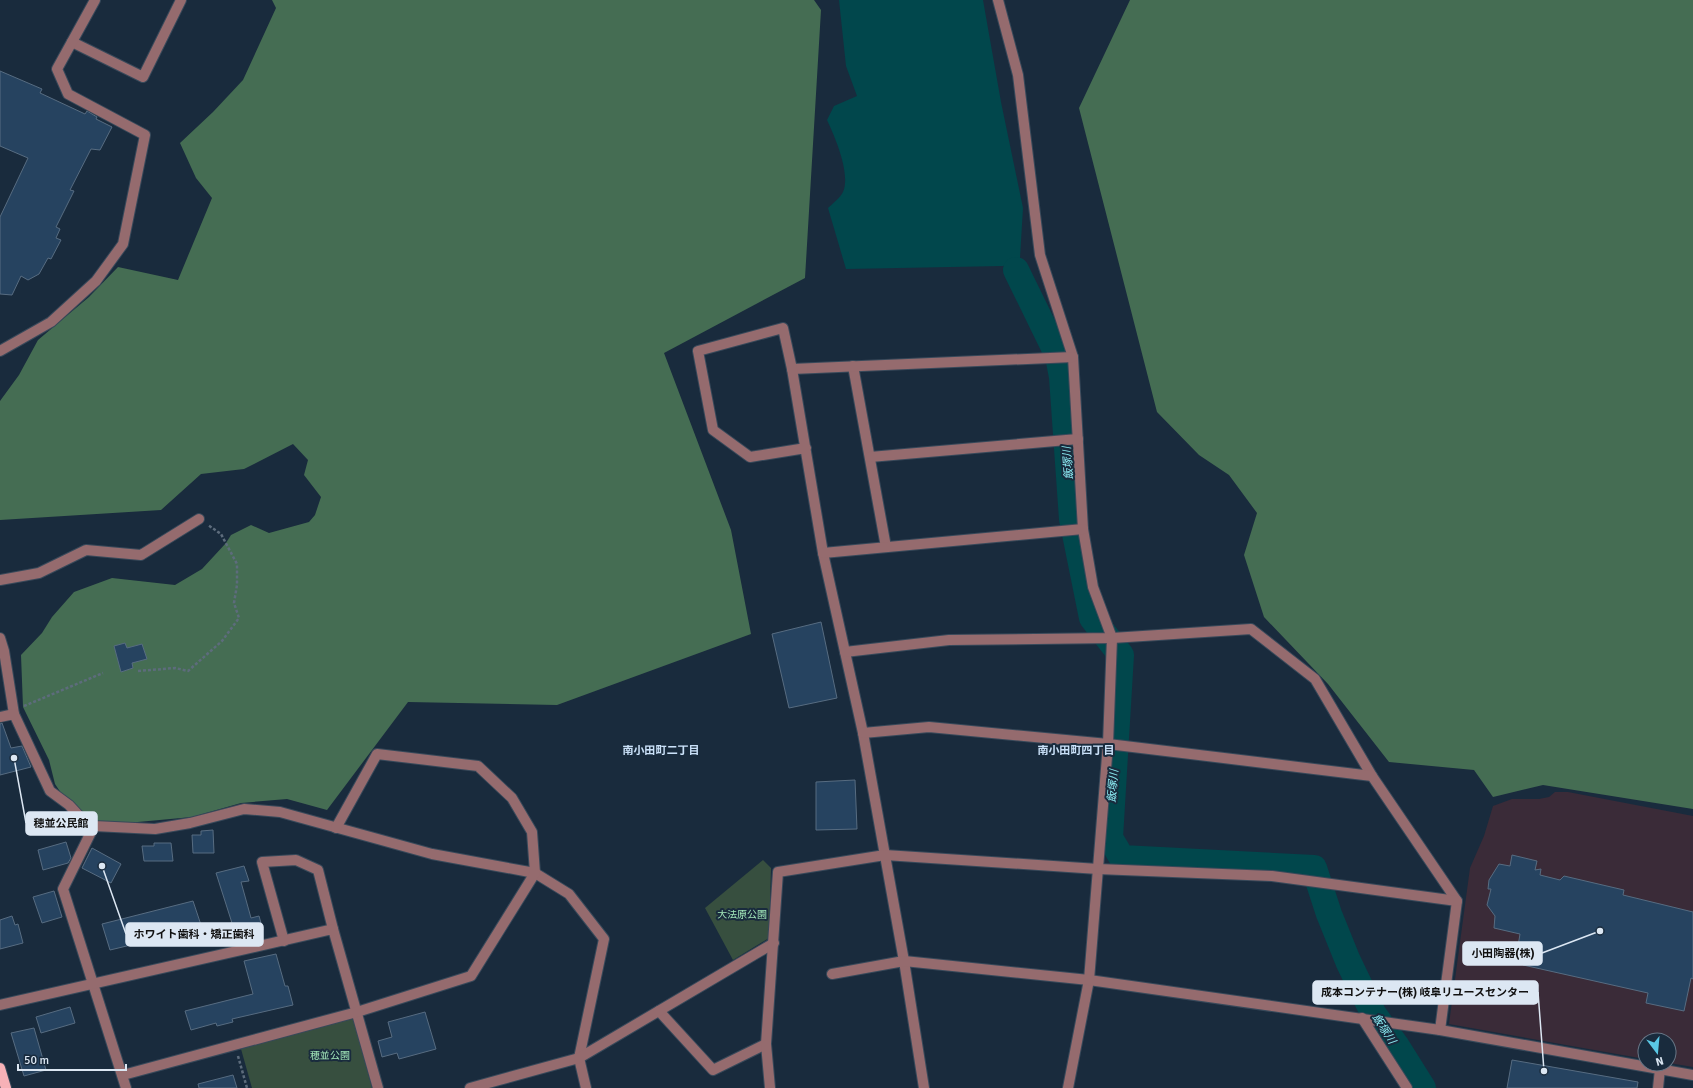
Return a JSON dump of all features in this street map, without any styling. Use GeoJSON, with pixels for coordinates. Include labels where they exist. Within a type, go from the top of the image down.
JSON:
{"type":"FeatureCollection","features":[{"type":"Feature","properties":{"kind":"main road"},"geometry":{"type":"LineString","coordinates":[[0,1068],[6,1088]]}},
{"type":"Feature","properties":{"kind":"street"},"geometry":{"type":"LineString","coordinates":[[0,351],[52,322],[96,280],[123,244],[145,135],[68,94],[58,69],[95,0]]}},
{"type":"Feature","properties":{"kind":"street"},"geometry":{"type":"LineString","coordinates":[[72,42],[143,77],[181,0]]}},
{"type":"Feature","properties":{"kind":"street"},"geometry":{"type":"LineString","coordinates":[[998,0],[1018,75],[1040,255],[1073,357],[1083,529],[1093,587],[1112,638],[1108,744],[1089,980],[1068,1088]]}},
{"type":"Feature","properties":{"kind":"street"},"geometry":{"type":"LineString","coordinates":[[806,448],[750,457],[713,430],[698,351],[783,328],[792,368],[806,448],[823,553],[862,733],[885,855],[904,961],[924,1088]]}},
{"type":"Feature","properties":{"kind":"street"},"geometry":{"type":"LineString","coordinates":[[792,368],[1073,357]]}},
{"type":"Feature","properties":{"kind":"street"},"geometry":{"type":"LineString","coordinates":[[853,366],[886,547]]}},
{"type":"Feature","properties":{"kind":"street"},"geometry":{"type":"LineString","coordinates":[[870,457],[1078,439]]}},
{"type":"Feature","properties":{"kind":"street"},"geometry":{"type":"LineString","coordinates":[[0,580],[39,573],[86,550],[141,555],[199,519]]}},
{"type":"Feature","properties":{"kind":"street"},"geometry":{"type":"LineString","coordinates":[[823,553],[1083,529]]}},
{"type":"Feature","properties":{"kind":"street"},"geometry":{"type":"LineString","coordinates":[[845,652],[949,640],[1112,638],[1251,629],[1315,679],[1372,776],[1457,901],[1440,1030]]}},
{"type":"Feature","properties":{"kind":"street"},"geometry":{"type":"LineString","coordinates":[[0,638],[4,651],[13,712],[50,791],[69,805],[82,819],[94,826],[155,829],[190,823],[244,809],[280,812],[432,854],[535,873],[569,894],[604,939],[579,1058],[586,1088]]}},
{"type":"Feature","properties":{"kind":"street"},"geometry":{"type":"LineString","coordinates":[[0,717],[13,712]]}},
{"type":"Feature","properties":{"kind":"street"},"geometry":{"type":"LineString","coordinates":[[862,733],[929,727],[1108,744],[1372,776]]}},
{"type":"Feature","properties":{"kind":"street"},"geometry":{"type":"LineString","coordinates":[[123,1075],[357,1012],[471,976],[535,873],[532,832],[512,798],[478,766],[377,754],[336,828]]}},
{"type":"Feature","properties":{"kind":"street"},"geometry":{"type":"LineString","coordinates":[[94,826],[63,889],[126,1088]]}},
{"type":"Feature","properties":{"kind":"street"},"geometry":{"type":"LineString","coordinates":[[770,1088],[766,1044],[778,872],[885,855],[1098,869],[1272,876],[1457,901]]}},
{"type":"Feature","properties":{"kind":"street"},"geometry":{"type":"LineString","coordinates":[[284,941],[262,862],[296,860],[318,870],[378,1088]]}},
{"type":"Feature","properties":{"kind":"street"},"geometry":{"type":"LineString","coordinates":[[0,1005],[333,929]]}},
{"type":"Feature","properties":{"kind":"street"},"geometry":{"type":"LineString","coordinates":[[470,1088],[579,1058],[774,943]]}},
{"type":"Feature","properties":{"kind":"street"},"geometry":{"type":"LineString","coordinates":[[832,974],[904,961],[1089,980],[1440,1030],[1637,1065]]}},
{"type":"Feature","properties":{"kind":"street"},"geometry":{"type":"LineString","coordinates":[[659,1011],[714,1070],[766,1044]]}},
{"type":"Feature","properties":{"kind":"street"},"geometry":{"type":"LineString","coordinates":[[1362,1018],[1407,1088]]}},
{"type":"Feature","properties":{"kind":"street"},"geometry":{"type":"LineString","coordinates":[[1658,1088],[1660,1072]]}},
{"type":"Feature","properties":{"kind":"street"},"geometry":{"type":"LineString","coordinates":[[1676,1072],[1693,1075]]}},
{"type":"Feature","properties":{"kind":"path"},"geometry":{"type":"LineString","coordinates":[[138,671],[175,668],[188,671],[222,641],[239,618],[234,603],[237,585],[237,564],[221,534],[199,519]]}},
{"type":"Feature","properties":{"kind":"path"},"geometry":{"type":"LineString","coordinates":[[13,712],[103,673]]}},
{"type":"Feature","properties":{"kind":"path"},"geometry":{"type":"LineString","coordinates":[[235,1044],[247,1088]]}},
{"type":"Feature","properties":{"kind":"shaded area"},"geometry":{"type":"Polygon","coordinates":[[[272,0],[814,0],[821,10],[805,278],[664,353],[731,530],[751,634],[557,705],[408,702],[327,810],[287,799],[241,803],[192,817],[127,823],[96,823],[69,805],[55,784],[49,760],[23,707],[21,655],[42,633],[52,617],[74,592],[112,578],[175,585],[202,569],[226,543],[231,535],[251,525],[269,533],[309,522],[315,515],[321,497],[304,475],[308,460],[293,444],[244,469],[201,474],[161,510],[0,520],[0,401],[19,375],[38,340],[89,297],[118,267],[178,280],[212,198],[196,178],[180,143],[213,112],[243,80],[276,8],[272,0]]]}},
{"type":"Feature","properties":{"kind":"shaded area"},"geometry":{"type":"Polygon","coordinates":[[[839,0],[983,0],[1001,102],[1023,208],[1020,258],[1003,266],[846,269],[828,208],[843,192],[845,176],[841,156],[827,120],[834,106],[857,96],[846,66],[839,0]]]}},
{"type":"Feature","properties":{"kind":"shaded area"},"geometry":{"type":"Polygon","coordinates":[[[1130,0],[1693,0],[1693,809],[1543,785],[1493,797],[1474,770],[1389,762],[1328,684],[1264,617],[1244,555],[1257,513],[1229,475],[1199,455],[1157,412],[1079,108],[1130,0]]]}},
{"type":"Feature","properties":{"kind":"shaded area"},"geometry":{"type":"Polygon","coordinates":[[[1555,792],[1568,792],[1693,816],[1693,1067],[1677,1064],[1677,1032],[1637,1032],[1637,1058],[1449,1024],[1470,868],[1484,836],[1493,806],[1512,799],[1539,799],[1549,797],[1555,792]]]}},
{"type":"Feature","properties":{"kind":"green space","name":"大法原公園"},"geometry":{"type":"Polygon","coordinates":[[[763,860],[771,868],[769,938],[733,960],[705,908],[763,860]]]}},
{"type":"Feature","properties":{"kind":"green space","name":"穂並公園"},"geometry":{"type":"Polygon","coordinates":[[[353,1017],[372,1088],[252,1088],[241,1049],[353,1017]]]}},
{"type":"Feature","properties":{"kind":"building"},"geometry":{"type":"Polygon","coordinates":[[[0,71],[42,89],[40,93],[85,114],[87,111],[97,117],[96,119],[112,127],[100,150],[91,149],[70,190],[74,191],[56,227],[60,229],[56,238],[61,240],[51,259],[48,258],[39,274],[28,280],[21,276],[12,295],[0,294],[0,217],[28,158],[0,146],[0,71]]]}},
{"type":"Feature","properties":{"kind":"building"},"geometry":{"type":"Polygon","coordinates":[[[821,622],[837,698],[789,708],[772,634],[821,622]]]}},
{"type":"Feature","properties":{"kind":"building"},"geometry":{"type":"Polygon","coordinates":[[[125,643],[127,648],[142,644],[147,659],[132,663],[133,668],[121,672],[114,646],[125,643]]]}},
{"type":"Feature","properties":{"kind":"building"},"geometry":{"type":"Polygon","coordinates":[[[2,723],[11,748],[22,746],[31,767],[0,775],[0,724],[2,723]]]}},
{"type":"Feature","properties":{"kind":"building"},"geometry":{"type":"Polygon","coordinates":[[[855,780],[857,829],[816,830],[816,782],[855,780]]]}},
{"type":"Feature","properties":{"kind":"building"},"geometry":{"type":"Polygon","coordinates":[[[213,830],[214,853],[193,853],[192,835],[201,835],[201,831],[213,830]]]}},
{"type":"Feature","properties":{"kind":"building"},"geometry":{"type":"Polygon","coordinates":[[[66,842],[71,858],[68,863],[43,870],[38,850],[66,842]]]}},
{"type":"Feature","properties":{"kind":"building"},"geometry":{"type":"Polygon","coordinates":[[[154,843],[171,843],[173,861],[144,861],[142,846],[154,846],[154,843]]]}},
{"type":"Feature","properties":{"kind":"building"},"geometry":{"type":"Polygon","coordinates":[[[92,848],[121,864],[111,883],[82,868],[92,848]]]}},
{"type":"Feature","properties":{"kind":"building"},"geometry":{"type":"Polygon","coordinates":[[[1512,855],[1537,861],[1535,870],[1541,869],[1540,875],[1560,880],[1564,876],[1624,890],[1623,895],[1693,912],[1693,979],[1691,978],[1684,1011],[1646,1003],[1648,993],[1523,965],[1524,960],[1516,958],[1520,934],[1494,928],[1495,916],[1487,905],[1491,889],[1488,889],[1489,880],[1499,864],[1510,866],[1512,855]]]}},
{"type":"Feature","properties":{"kind":"building"},"geometry":{"type":"Polygon","coordinates":[[[244,866],[249,881],[241,882],[251,918],[259,916],[263,930],[235,937],[216,873],[244,866]]]}},
{"type":"Feature","properties":{"kind":"building"},"geometry":{"type":"Polygon","coordinates":[[[54,891],[62,917],[42,923],[33,897],[54,891]]]}},
{"type":"Feature","properties":{"kind":"building"},"geometry":{"type":"Polygon","coordinates":[[[193,901],[202,928],[110,950],[102,924],[193,901]]]}},
{"type":"Feature","properties":{"kind":"building"},"geometry":{"type":"Polygon","coordinates":[[[12,916],[15,925],[18,924],[23,943],[0,949],[0,920],[12,916]]]}},
{"type":"Feature","properties":{"kind":"building"},"geometry":{"type":"Polygon","coordinates":[[[276,954],[285,986],[288,986],[293,1005],[232,1019],[233,1022],[217,1026],[216,1023],[191,1030],[185,1011],[253,994],[244,961],[276,954]]]}},
{"type":"Feature","properties":{"kind":"building"},"geometry":{"type":"Polygon","coordinates":[[[70,1007],[75,1023],[41,1033],[36,1017],[70,1007]]]}},
{"type":"Feature","properties":{"kind":"building"},"geometry":{"type":"Polygon","coordinates":[[[425,1012],[436,1049],[399,1059],[397,1053],[382,1057],[378,1041],[392,1037],[388,1022],[425,1012]]]}},
{"type":"Feature","properties":{"kind":"building"},"geometry":{"type":"Polygon","coordinates":[[[34,1028],[46,1070],[24,1076],[11,1033],[34,1028]]]}},
{"type":"Feature","properties":{"kind":"building"},"geometry":{"type":"Polygon","coordinates":[[[1512,1060],[1638,1082],[1637,1088],[1507,1088],[1512,1060]]]}},
{"type":"Feature","properties":{"kind":"building"},"geometry":{"type":"Polygon","coordinates":[[[233,1075],[237,1088],[199,1088],[198,1084],[233,1075]]]}},
{"type":"Feature","properties":{"kind":"waterway","name":"飯塚川"},"geometry":{"type":"LineString","coordinates":[[1016,270],[1058,356],[1062,377],[1072,519],[1092,618],[1121,655],[1110,838],[1122,858],[1314,868],[1329,914],[1348,961],[1373,1013],[1396,1045],[1423,1088]]}},
{"type":"Feature","properties":{"kind":"place","name":"穂並公民館"},"geometry":{"type":"Point","coordinates":[14,758]}},
{"type":"Feature","properties":{"kind":"place","name":"ホワイト歯科・矯正歯科"},"geometry":{"type":"Point","coordinates":[102,866]}},
{"type":"Feature","properties":{"kind":"place","name":"小田陶器(株)"},"geometry":{"type":"Point","coordinates":[1600,931]}},
{"type":"Feature","properties":{"kind":"place","name":"成本コンテナー(株) 岐阜リユースセンター"},"geometry":{"type":"Point","coordinates":[1544,1071]}},
{"type":"Feature","properties":{"kind":"district","name":"南小田町二丁目"},"geometry":{"type":"Point","coordinates":[661,750]}},
{"type":"Feature","properties":{"kind":"district","name":"南小田町四丁目"},"geometry":{"type":"Point","coordinates":[1076,750]}}]}
